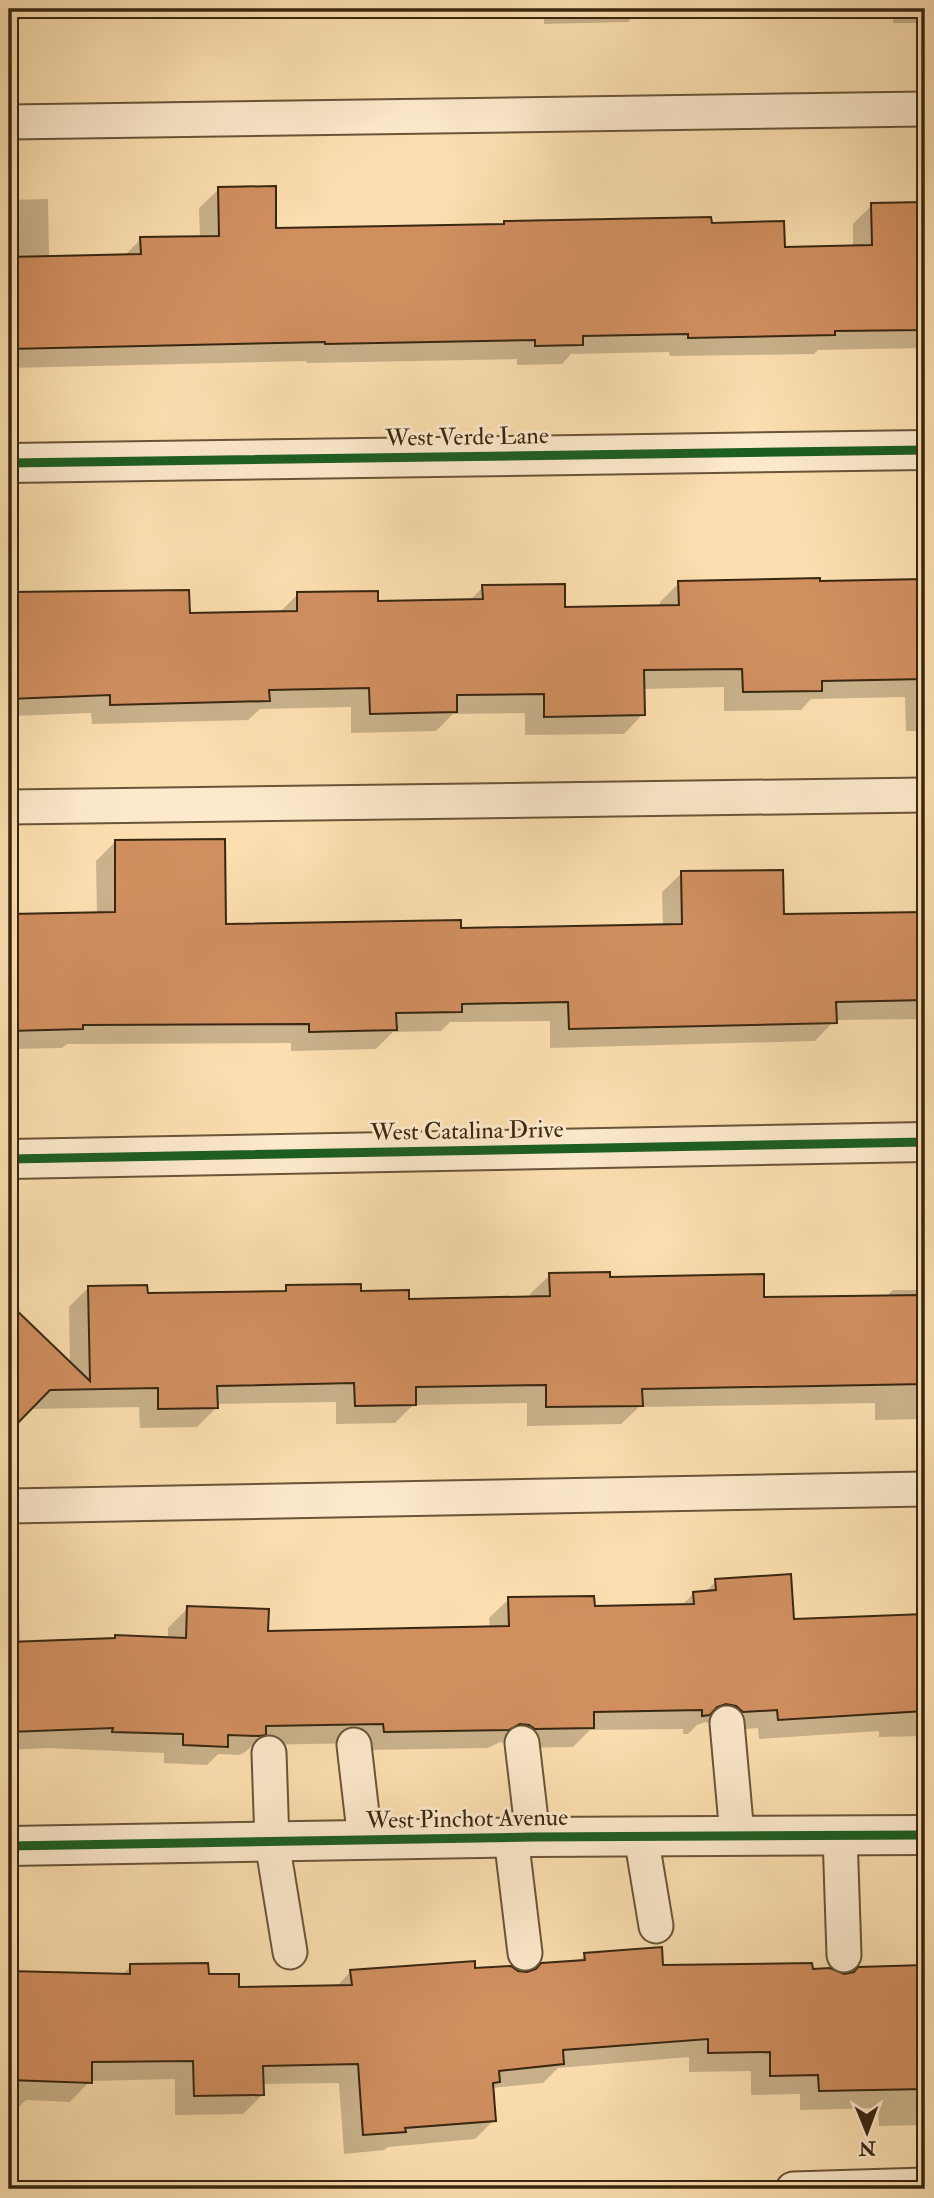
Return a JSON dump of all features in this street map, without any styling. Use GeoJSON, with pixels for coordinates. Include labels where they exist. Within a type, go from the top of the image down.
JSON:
{"type":"FeatureCollection","features":[{"type":"Feature","properties":{"kind":"street","name":"West Verde Lane"},"geometry":{"type":"LineString","coordinates":[[9,463],[925,450]]}},
{"type":"Feature","properties":{"kind":"street","name":"West Catalina Drive"},"geometry":{"type":"LineString","coordinates":[[9,1159],[925,1142]]}},
{"type":"Feature","properties":{"kind":"street","name":"West Pinchot Avenue"},"geometry":{"type":"LineString","coordinates":[[9,1846],[522,1837],[925,1835]]}},
{"type":"Feature","properties":{"kind":"lane"},"geometry":{"type":"LineString","coordinates":[[9,122],[925,109]]}},
{"type":"Feature","properties":{"kind":"lane"},"geometry":{"type":"LineString","coordinates":[[9,807],[925,795]]}},
{"type":"Feature","properties":{"kind":"lane"},"geometry":{"type":"LineString","coordinates":[[9,1507],[925,1489]]}},
{"type":"Feature","properties":{"kind":"lane"},"geometry":{"type":"LineString","coordinates":[[727,1723],[737,1835]]}},
{"type":"Feature","properties":{"kind":"lane"},"geometry":{"type":"LineString","coordinates":[[522,1743],[525,1952]]}},
{"type":"Feature","properties":{"kind":"lane"},"geometry":{"type":"LineString","coordinates":[[354,1745],[365,1840]]}},
{"type":"Feature","properties":{"kind":"lane"},"geometry":{"type":"LineString","coordinates":[[269,1753],[272,1842],[290,1952]]}},
{"type":"Feature","properties":{"kind":"lane"},"geometry":{"type":"LineString","coordinates":[[840,1835],[844,1955]]}},
{"type":"Feature","properties":{"kind":"lane"},"geometry":{"type":"LineString","coordinates":[[641,1836],[656,1926]]}},
{"type":"Feature","properties":{"kind":"lane"},"geometry":{"type":"LineString","coordinates":[[793,2189],[925,2185]]}},
{"type":"Feature","properties":{"kind":"building"},"geometry":{"type":"Polygon","coordinates":[[[276,186],[276,228],[711,217],[712,223],[784,221],[785,247],[872,245],[871,203],[925,202],[925,330],[688,338],[688,334],[583,336],[583,345],[535,346],[535,340],[9,349],[9,257],[141,254],[140,237],[219,236],[218,187],[276,186]]]}},
{"type":"Feature","properties":{"kind":"building"},"geometry":{"type":"Polygon","coordinates":[[[820,578],[820,581],[925,579],[925,679],[822,681],[822,691],[743,692],[742,669],[644,670],[645,715],[544,717],[544,694],[457,695],[457,712],[370,714],[369,688],[269,690],[270,701],[110,705],[110,695],[9,699],[9,592],[189,590],[190,613],[297,611],[297,592],[378,591],[378,601],[483,599],[482,585],[565,584],[565,607],[679,605],[678,581],[820,578]]]}},
{"type":"Feature","properties":{"kind":"building"},"geometry":{"type":"Polygon","coordinates":[[[225,839],[226,924],[461,920],[461,928],[682,924],[681,871],[783,870],[784,914],[925,912],[925,1000],[836,1002],[837,1023],[569,1029],[568,1002],[462,1004],[462,1012],[396,1013],[397,1030],[309,1032],[309,1024],[83,1025],[83,1029],[9,1031],[9,914],[115,912],[115,840],[225,839]]]}},
{"type":"Feature","properties":{"kind":"building"},"geometry":{"type":"Polygon","coordinates":[[[610,1272],[610,1277],[764,1274],[764,1297],[925,1295],[925,1384],[642,1389],[643,1406],[546,1407],[546,1385],[416,1387],[416,1405],[355,1406],[354,1383],[217,1386],[218,1408],[158,1409],[158,1388],[50,1390],[9,1432],[9,1303],[90,1381],[88,1286],[147,1285],[148,1293],[286,1291],[286,1285],[361,1284],[361,1291],[409,1290],[409,1299],[550,1296],[549,1273],[610,1272]]]}},
{"type":"Feature","properties":{"kind":"building"},"geometry":{"type":"Polygon","coordinates":[[[791,1574],[794,1619],[925,1614],[925,1711],[778,1720],[777,1710],[743,1712],[736,1706],[726,1704],[717,1707],[710,1715],[702,1716],[702,1710],[594,1712],[594,1728],[535,1729],[520,1724],[509,1730],[384,1732],[383,1724],[266,1726],[266,1735],[228,1735],[228,1747],[183,1745],[183,1734],[112,1732],[113,1728],[9,1732],[9,1642],[115,1638],[115,1635],[186,1638],[187,1606],[269,1609],[268,1631],[509,1626],[508,1597],[594,1596],[595,1606],[694,1604],[693,1592],[716,1590],[715,1579],[791,1574]]]}},
{"type":"Feature","properties":{"kind":"building"},"geometry":{"type":"Polygon","coordinates":[[[662,1947],[663,1965],[812,1963],[813,1969],[830,1968],[844,1974],[854,1972],[858,1967],[925,1965],[925,2089],[819,2091],[818,2075],[770,2076],[770,2052],[708,2053],[708,2039],[563,2050],[564,2064],[499,2071],[500,2082],[493,2083],[496,2121],[405,2128],[406,2132],[363,2135],[358,2064],[263,2066],[264,2095],[194,2096],[193,2061],[92,2062],[92,2083],[9,2080],[9,1971],[130,1974],[130,1964],[208,1963],[209,1974],[239,1974],[239,1987],[352,1985],[350,1970],[475,1961],[475,1968],[511,1966],[518,1971],[527,1972],[536,1969],[541,1963],[585,1960],[584,1953],[662,1947]]]}},
{"type":"Feature","properties":{"kind":"cycle path"},"geometry":{"type":"LineString","coordinates":[[9,463],[925,450]]}},
{"type":"Feature","properties":{"kind":"cycle path"},"geometry":{"type":"LineString","coordinates":[[9,1159],[925,1142]]}},
{"type":"Feature","properties":{"kind":"cycle path"},"geometry":{"type":"LineString","coordinates":[[9,1846],[533,1837],[925,1835]]}}]}
